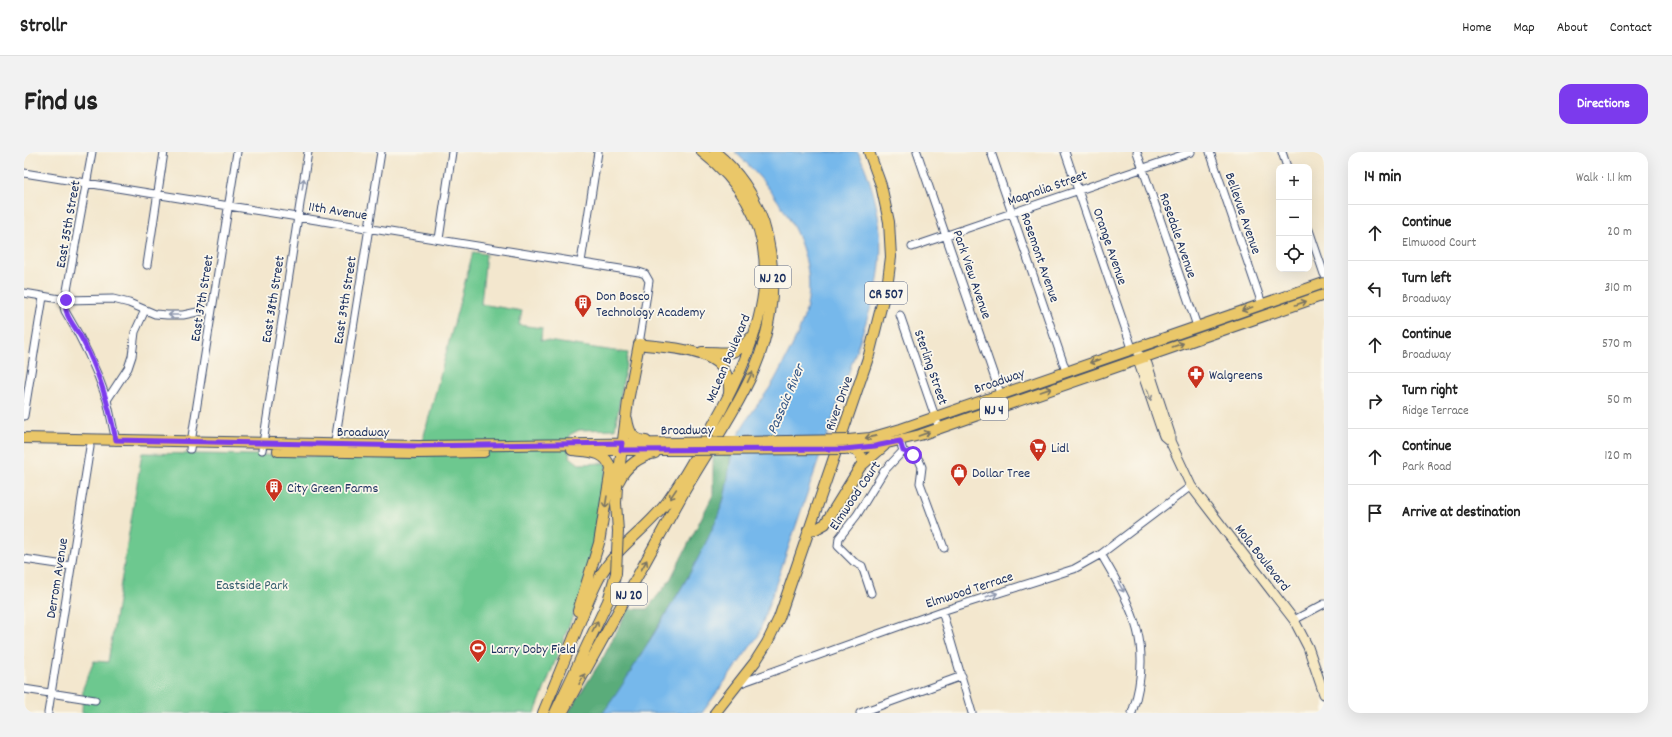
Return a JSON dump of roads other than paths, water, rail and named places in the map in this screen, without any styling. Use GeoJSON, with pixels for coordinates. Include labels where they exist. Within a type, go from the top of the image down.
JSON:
{"type":"FeatureCollection","features":[{"type":"Feature","properties":{"kind":"main road","name":"McLean Boulevard"},"geometry":{"type":"LineString","coordinates":[[543,713],[602,573],[620,549],[653,518],[671,496],[729,395],[758,324],[766,282],[764,259],[758,228],[750,209],[733,182],[719,166],[702,152]]}},
{"type":"Feature","properties":{"kind":"main road","name":"McLean Boulevard"},"geometry":{"type":"LineString","coordinates":[[562,713],[684,492],[740,398],[754,369],[765,336],[773,281],[768,237],[761,216],[746,186],[732,168],[715,152]]}},
{"type":"Feature","properties":{"kind":"main road","name":"River Drive"},"geometry":{"type":"LineString","coordinates":[[715,713],[767,643],[779,618],[871,349],[890,269],[891,246],[887,210],[881,185],[869,152]]}},
{"type":"Feature","properties":{"kind":"main road","name":"Broadway"},"geometry":{"type":"LineString","coordinates":[[846,445],[887,434],[1132,348],[1324,283]]}},
{"type":"Feature","properties":{"kind":"main road","name":"Broadway"},"geometry":{"type":"LineString","coordinates":[[24,438],[116,440],[190,445],[418,453],[572,446],[621,447],[889,444],[1324,295]]}},
{"type":"Feature","properties":{"kind":"main road"},"geometry":{"type":"LineString","coordinates":[[555,713],[578,661],[608,601],[616,573],[618,531],[616,503],[621,447],[639,344],[692,352],[726,353],[737,351],[746,343],[758,324]]}},
{"type":"Feature","properties":{"kind":"main road"},"geometry":{"type":"LineString","coordinates":[[692,352],[714,360],[723,367],[728,380],[729,395]]}},
{"type":"Feature","properties":{"kind":"main road"},"geometry":{"type":"LineString","coordinates":[[626,412],[629,430],[633,436],[639,440],[676,446]]}},
{"type":"Feature","properties":{"kind":"main road"},"geometry":{"type":"LineString","coordinates":[[860,467],[880,449],[889,444]]}},
{"type":"Feature","properties":{"kind":"main road","name":"Broadway"},"geometry":{"type":"LineString","coordinates":[[24,445],[90,447],[190,445]]}},
{"type":"Feature","properties":{"kind":"main road"},"geometry":{"type":"LineString","coordinates":[[808,530],[816,529],[825,524],[860,467],[863,459],[859,452],[846,445]]}},
{"type":"Feature","properties":{"kind":"main road"},"geometry":{"type":"LineString","coordinates":[[557,679],[564,646],[582,600],[599,543],[611,475],[610,464],[604,456],[572,446]]}},
{"type":"Feature","properties":{"kind":"main road"},"geometry":{"type":"LineString","coordinates":[[617,487],[625,471],[637,460],[676,446]]}},
{"type":"Feature","properties":{"kind":"street","name":"East 35th Street"},"geometry":{"type":"LineString","coordinates":[[66,300],[88,183],[92,152]]}},
{"type":"Feature","properties":{"kind":"street"},"geometry":{"type":"LineString","coordinates":[[147,265],[164,152]]}},
{"type":"Feature","properties":{"kind":"street","name":"East 37th Street"},"geometry":{"type":"LineString","coordinates":[[190,445],[237,152]]}},
{"type":"Feature","properties":{"kind":"street","name":"East 38th Street"},"geometry":{"type":"LineString","coordinates":[[262,447],[308,152]]}},
{"type":"Feature","properties":{"kind":"street","name":"East 39th Street"},"geometry":{"type":"LineString","coordinates":[[334,449],[381,152]]}},
{"type":"Feature","properties":{"kind":"street"},"geometry":{"type":"LineString","coordinates":[[439,239],[452,152]]}},
{"type":"Feature","properties":{"kind":"street"},"geometry":{"type":"LineString","coordinates":[[581,262],[598,152]]}},
{"type":"Feature","properties":{"kind":"street","name":"Park View Avenue"},"geometry":{"type":"LineString","coordinates":[[917,152],[1004,405]]}},
{"type":"Feature","properties":{"kind":"street","name":"Rosemont Avenue"},"geometry":{"type":"LineString","coordinates":[[991,152],[1066,371]]}},
{"type":"Feature","properties":{"kind":"street","name":"Orange Avenue"},"geometry":{"type":"LineString","coordinates":[[1065,152],[1132,348]]}},
{"type":"Feature","properties":{"kind":"street","name":"Rosedale Avenue"},"geometry":{"type":"LineString","coordinates":[[1137,152],[1197,326]]}},
{"type":"Feature","properties":{"kind":"street","name":"Magnolia Street"},"geometry":{"type":"LineString","coordinates":[[912,248],[1191,152]]}},
{"type":"Feature","properties":{"kind":"street","name":"Bellevue Avenue"},"geometry":{"type":"LineString","coordinates":[[1210,152],[1262,304]]}},
{"type":"Feature","properties":{"kind":"street"},"geometry":{"type":"LineString","coordinates":[[1282,152],[1286,164]]}},
{"type":"Feature","properties":{"kind":"street","name":"11th Avenue"},"geometry":{"type":"LineString","coordinates":[[24,173],[639,272],[647,276],[649,284],[639,344]]}},
{"type":"Feature","properties":{"kind":"street"},"geometry":{"type":"LineString","coordinates":[[1311,236],[1324,274]]}},
{"type":"Feature","properties":{"kind":"street"},"geometry":{"type":"LineString","coordinates":[[24,293],[66,300],[113,299],[129,302],[155,314],[183,315],[212,309]]}},
{"type":"Feature","properties":{"kind":"street"},"geometry":{"type":"LineString","coordinates":[[24,416],[43,297]]}},
{"type":"Feature","properties":{"kind":"street"},"geometry":{"type":"LineString","coordinates":[[66,300],[65,311],[83,340],[93,361],[107,400],[116,440]]}},
{"type":"Feature","properties":{"kind":"street"},"geometry":{"type":"LineString","coordinates":[[107,400],[128,368],[132,356],[135,332],[145,310]]}},
{"type":"Feature","properties":{"kind":"street","name":"Sterling Street"},"geometry":{"type":"LineString","coordinates":[[900,315],[939,428]]}},
{"type":"Feature","properties":{"kind":"street"},"geometry":{"type":"LineString","coordinates":[[1132,348],[1141,358]]}},
{"type":"Feature","properties":{"kind":"street","name":"Mola Boulevard"},"geometry":{"type":"LineString","coordinates":[[1141,358],[1140,366],[1150,399],[1164,436],[1170,441],[1191,486],[1294,620],[1308,648],[1324,694]]}},
{"type":"Feature","properties":{"kind":"street"},"geometry":{"type":"LineString","coordinates":[[24,364],[32,366]]}},
{"type":"Feature","properties":{"kind":"street"},"geometry":{"type":"LineString","coordinates":[[900,441],[903,451],[919,460],[922,467],[920,483],[944,548]]}},
{"type":"Feature","properties":{"kind":"street","name":"Derrom Avenue"},"geometry":{"type":"LineString","coordinates":[[48,713],[90,447]]}},
{"type":"Feature","properties":{"kind":"street","name":"Elmwood Court"},"geometry":{"type":"LineString","coordinates":[[871,593],[862,566],[854,562],[838,546],[840,538],[857,515],[884,470],[903,451]]}},
{"type":"Feature","properties":{"kind":"street","name":"Elmwood Terrace"},"geometry":{"type":"LineString","coordinates":[[738,684],[942,611],[1074,569],[1101,554],[1191,486]]}},
{"type":"Feature","properties":{"kind":"street"},"geometry":{"type":"LineString","coordinates":[[1101,554],[1129,602],[1140,642],[1140,680],[1132,713]]}},
{"type":"Feature","properties":{"kind":"street"},"geometry":{"type":"LineString","coordinates":[[24,559],[72,566]]}},
{"type":"Feature","properties":{"kind":"street"},"geometry":{"type":"LineString","coordinates":[[1294,620],[1324,604]]}},
{"type":"Feature","properties":{"kind":"street"},"geometry":{"type":"LineString","coordinates":[[942,611],[972,713]]}},
{"type":"Feature","properties":{"kind":"street"},"geometry":{"type":"LineString","coordinates":[[860,713],[962,676]]}},
{"type":"Feature","properties":{"kind":"street"},"geometry":{"type":"LineString","coordinates":[[24,689],[95,700]]}},
{"type":"Feature","properties":{"kind":"water","name":"Passaic River"},"geometry":{"type":"Polygon","coordinates":[[[735,152],[858,152],[874,195],[877,210],[881,241],[881,257],[876,287],[863,331],[758,636],[702,713],[603,713],[642,653],[700,555],[722,505],[731,458],[738,435],[774,381],[795,341],[804,317],[809,294],[808,271],[802,248],[793,226],[781,205],[767,186],[735,152]]]}},
{"type":"Feature","properties":{"kind":"place","name":"Don Bosco Technology Academy"},"geometry":{"type":"Point","coordinates":[583,318]}},
{"type":"Feature","properties":{"kind":"place","name":"Walgreens"},"geometry":{"type":"Point","coordinates":[1196,389]}},
{"type":"Feature","properties":{"kind":"place","name":"Lidl"},"geometry":{"type":"Point","coordinates":[1038,462]}},
{"type":"Feature","properties":{"kind":"place","name":"Dollar Tree"},"geometry":{"type":"Point","coordinates":[959,487]}},
{"type":"Feature","properties":{"kind":"place","name":"City Green Farms"},"geometry":{"type":"Point","coordinates":[274,502]}},
{"type":"Feature","properties":{"kind":"place","name":"Larry Doby Field"},"geometry":{"type":"Point","coordinates":[478,663]}},
{"type":"Feature","properties":{"kind":"park label","name":"Eastside Park"},"geometry":{"type":"Point","coordinates":[252,584]}}]}
